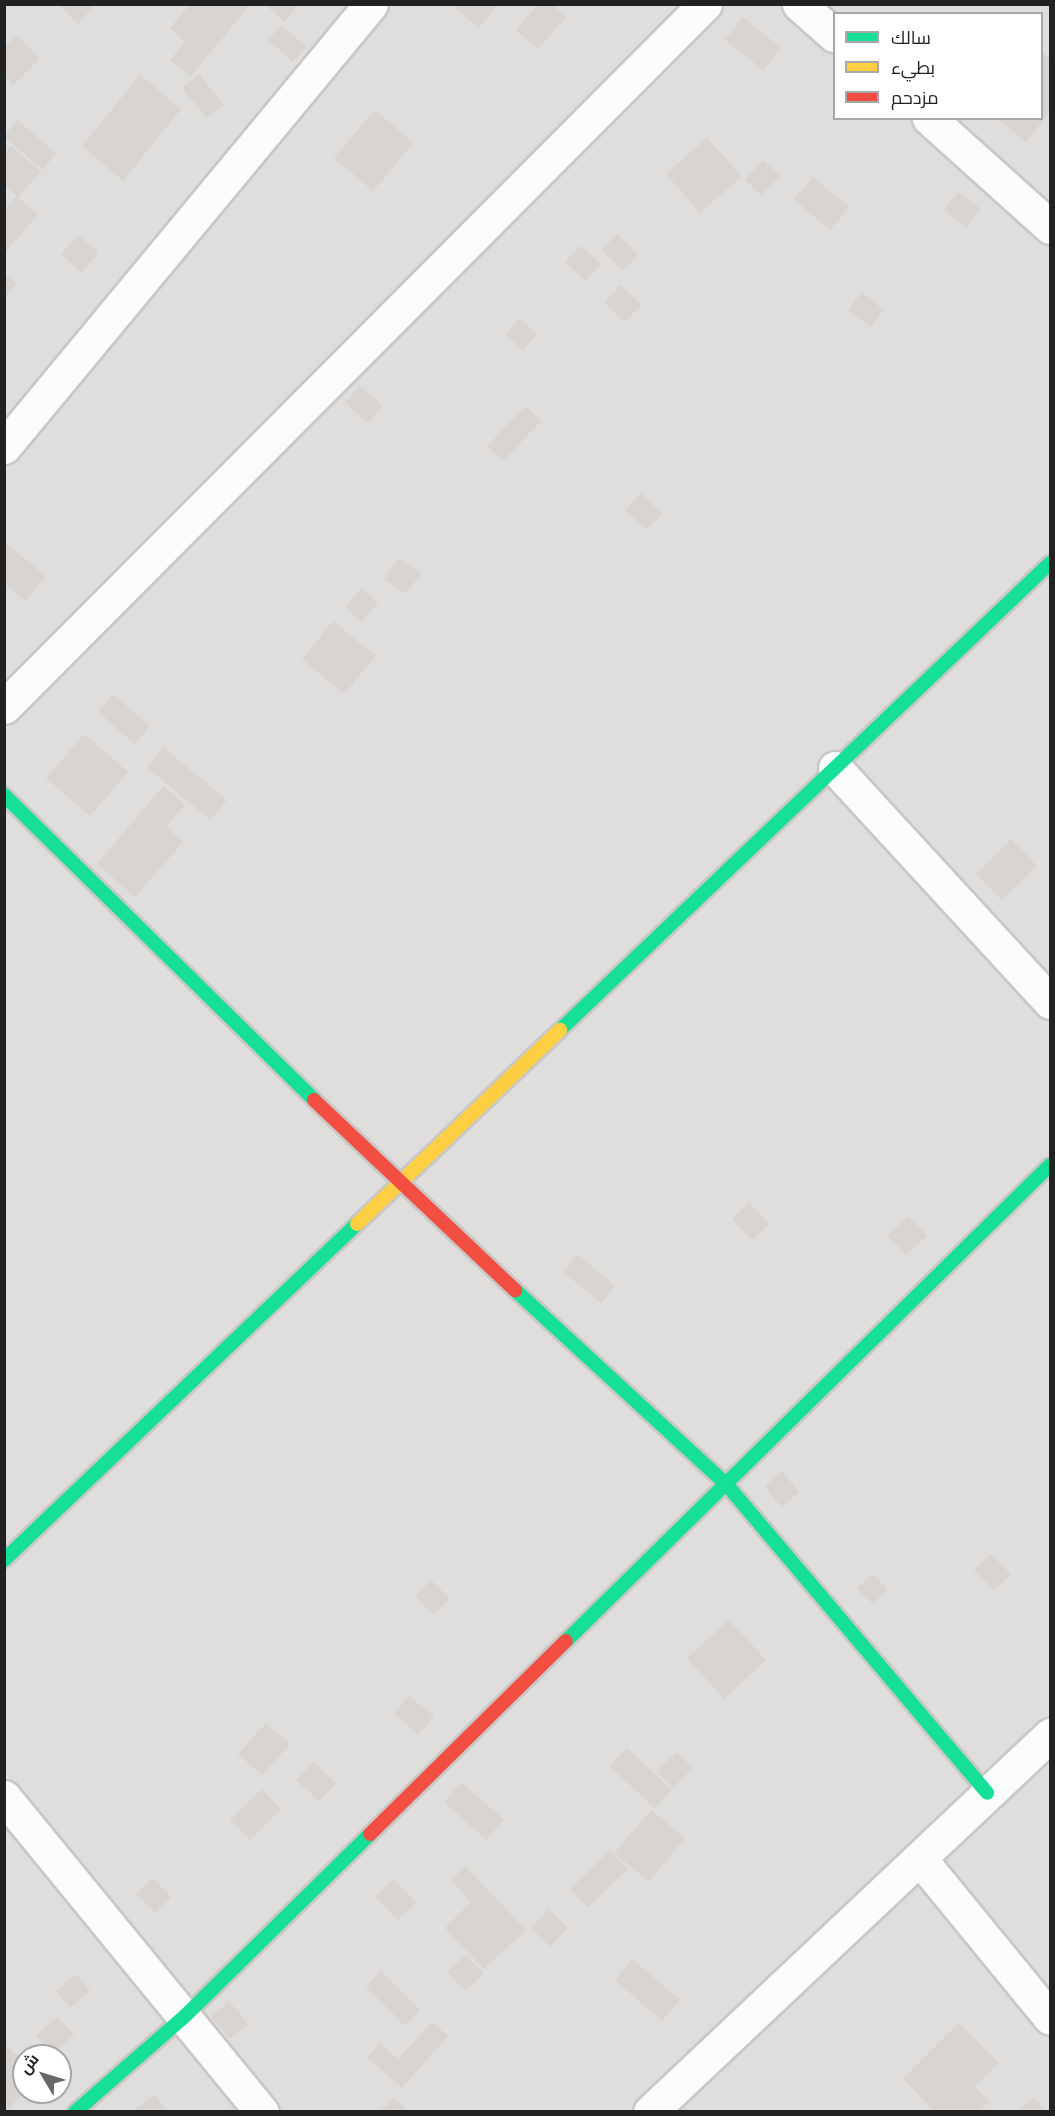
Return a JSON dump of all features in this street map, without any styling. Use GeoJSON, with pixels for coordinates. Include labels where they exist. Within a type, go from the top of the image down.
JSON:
{"type":"FeatureCollection","features":[{"type":"Feature","properties":{"kind":"street"},"geometry":{"type":"LineString","coordinates":[[4,447],[371,4]]}},
{"type":"Feature","properties":{"kind":"street"},"geometry":{"type":"LineString","coordinates":[[4,707],[705,4]]}},
{"type":"Feature","properties":{"kind":"street"},"geometry":{"type":"LineString","coordinates":[[799,4],[833,34]]}},
{"type":"Feature","properties":{"kind":"street"},"geometry":{"type":"LineString","coordinates":[[931,120],[1045,213]]}},
{"type":"Feature","properties":{"kind":"street"},"geometry":{"type":"LineString","coordinates":[[4,1560],[1050,563]]}},
{"type":"Feature","properties":{"kind":"street"},"geometry":{"type":"LineString","coordinates":[[835,768],[1050,1002]]}},
{"type":"Feature","properties":{"kind":"street"},"geometry":{"type":"LineString","coordinates":[[4,795],[399,1184],[727,1485],[987,1793]]}},
{"type":"Feature","properties":{"kind":"street"},"geometry":{"type":"LineString","coordinates":[[75,2112],[185,2016],[1050,1165]]}},
{"type":"Feature","properties":{"kind":"street"},"geometry":{"type":"LineString","coordinates":[[650,2112],[1050,1735]]}},
{"type":"Feature","properties":{"kind":"street"},"geometry":{"type":"LineString","coordinates":[[4,1797],[262,2112]]}},
{"type":"Feature","properties":{"kind":"street"},"geometry":{"type":"LineString","coordinates":[[920,1859],[1050,2018]]}},
{"type":"Feature","properties":{"kind":"shaded area"},"geometry":{"type":"Polygon","coordinates":[[[5,5],[1050,5],[1050,2111],[5,2111],[5,5]]]}},
{"type":"Feature","properties":{"kind":"building"},"geometry":{"type":"Polygon","coordinates":[[[59,4],[96,4],[78,24],[59,4]]]}},
{"type":"Feature","properties":{"kind":"building"},"geometry":{"type":"Polygon","coordinates":[[[190,4],[251,4],[190,77],[170,60],[185,42],[170,28],[190,4]]]}},
{"type":"Feature","properties":{"kind":"building"},"geometry":{"type":"Polygon","coordinates":[[[264,4],[299,4],[285,22],[264,4]]]}},
{"type":"Feature","properties":{"kind":"building"},"geometry":{"type":"Polygon","coordinates":[[[458,4],[499,4],[479,28],[455,8],[458,4]]]}},
{"type":"Feature","properties":{"kind":"building"},"geometry":{"type":"Polygon","coordinates":[[[538,4],[552,4],[566,17],[538,49],[516,30],[538,4]]]}},
{"type":"Feature","properties":{"kind":"building"},"geometry":{"type":"Polygon","coordinates":[[[743,17],[781,48],[763,70],[725,40],[743,17]]]}},
{"type":"Feature","properties":{"kind":"building"},"geometry":{"type":"Polygon","coordinates":[[[281,25],[306,47],[293,62],[268,40],[281,25]]]}},
{"type":"Feature","properties":{"kind":"building"},"geometry":{"type":"Polygon","coordinates":[[[17,35],[40,59],[13,85],[4,75],[4,47],[17,35]]]}},
{"type":"Feature","properties":{"kind":"building"},"geometry":{"type":"Polygon","coordinates":[[[1043,52],[1050,58],[1050,112],[1026,142],[998,120],[1043,120],[1043,52]]]}},
{"type":"Feature","properties":{"kind":"building"},"geometry":{"type":"Polygon","coordinates":[[[199,74],[224,105],[207,118],[182,88],[199,74]]]}},
{"type":"Feature","properties":{"kind":"building"},"geometry":{"type":"Polygon","coordinates":[[[140,75],[181,109],[123,181],[82,146],[140,75]]]}},
{"type":"Feature","properties":{"kind":"building"},"geometry":{"type":"Polygon","coordinates":[[[375,110],[413,143],[373,191],[334,158],[375,110]]]}},
{"type":"Feature","properties":{"kind":"building"},"geometry":{"type":"Polygon","coordinates":[[[17,120],[56,153],[43,170],[4,137],[17,120]]]}},
{"type":"Feature","properties":{"kind":"building"},"geometry":{"type":"Polygon","coordinates":[[[707,138],[742,176],[700,213],[666,174],[707,138]]]}},
{"type":"Feature","properties":{"kind":"building"},"geometry":{"type":"Polygon","coordinates":[[[11,146],[41,171],[18,197],[4,185],[4,154],[11,146]]]}},
{"type":"Feature","properties":{"kind":"building"},"geometry":{"type":"Polygon","coordinates":[[[763,160],[780,176],[761,195],[745,180],[763,160]]]}},
{"type":"Feature","properties":{"kind":"building"},"geometry":{"type":"Polygon","coordinates":[[[813,177],[849,207],[830,230],[794,199],[813,177]]]}},
{"type":"Feature","properties":{"kind":"building"},"geometry":{"type":"Polygon","coordinates":[[[958,192],[981,209],[966,228],[944,210],[958,192]]]}},
{"type":"Feature","properties":{"kind":"building"},"geometry":{"type":"Polygon","coordinates":[[[16,196],[38,214],[4,254],[4,210],[16,196]]]}},
{"type":"Feature","properties":{"kind":"building"},"geometry":{"type":"Polygon","coordinates":[[[617,234],[638,255],[623,271],[601,250],[617,234]]]}},
{"type":"Feature","properties":{"kind":"building"},"geometry":{"type":"Polygon","coordinates":[[[78,235],[99,253],[81,273],[61,254],[78,235]]]}},
{"type":"Feature","properties":{"kind":"building"},"geometry":{"type":"Polygon","coordinates":[[[581,245],[601,264],[585,281],[565,262],[581,245]]]}},
{"type":"Feature","properties":{"kind":"building"},"geometry":{"type":"Polygon","coordinates":[[[4,273],[17,283],[4,299],[4,273]]]}},
{"type":"Feature","properties":{"kind":"building"},"geometry":{"type":"Polygon","coordinates":[[[621,285],[642,305],[624,322],[604,302],[621,285]]]}},
{"type":"Feature","properties":{"kind":"building"},"geometry":{"type":"Polygon","coordinates":[[[862,292],[884,310],[870,327],[848,310],[862,292]]]}},
{"type":"Feature","properties":{"kind":"building"},"geometry":{"type":"Polygon","coordinates":[[[519,318],[537,334],[523,350],[505,335],[519,318]]]}},
{"type":"Feature","properties":{"kind":"building"},"geometry":{"type":"Polygon","coordinates":[[[360,386],[383,406],[368,423],[345,403],[360,386]]]}},
{"type":"Feature","properties":{"kind":"building"},"geometry":{"type":"Polygon","coordinates":[[[526,406],[541,421],[503,461],[487,446],[526,406]]]}},
{"type":"Feature","properties":{"kind":"building"},"geometry":{"type":"Polygon","coordinates":[[[641,493],[663,514],[646,530],[625,510],[641,493]]]}},
{"type":"Feature","properties":{"kind":"building"},"geometry":{"type":"Polygon","coordinates":[[[4,542],[46,576],[25,601],[4,583],[4,542]]]}},
{"type":"Feature","properties":{"kind":"building"},"geometry":{"type":"Polygon","coordinates":[[[399,558],[421,573],[406,594],[384,579],[399,558]]]}},
{"type":"Feature","properties":{"kind":"building"},"geometry":{"type":"Polygon","coordinates":[[[362,588],[378,603],[361,622],[345,607],[362,588]]]}},
{"type":"Feature","properties":{"kind":"building"},"geometry":{"type":"Polygon","coordinates":[[[333,621],[376,656],[344,694],[302,659],[333,621]]]}},
{"type":"Feature","properties":{"kind":"building"},"geometry":{"type":"Polygon","coordinates":[[[113,694],[150,726],[135,744],[98,712],[113,694]]]}},
{"type":"Feature","properties":{"kind":"building"},"geometry":{"type":"Polygon","coordinates":[[[84,734],[128,772],[90,816],[46,778],[84,734]]]}},
{"type":"Feature","properties":{"kind":"building"},"geometry":{"type":"Polygon","coordinates":[[[163,747],[227,800],[210,820],[147,767],[163,747]]]}},
{"type":"Feature","properties":{"kind":"building"},"geometry":{"type":"Polygon","coordinates":[[[163,786],[185,805],[166,827],[183,842],[135,897],[97,864],[163,786]]]}},
{"type":"Feature","properties":{"kind":"building"},"geometry":{"type":"Polygon","coordinates":[[[1011,839],[1037,866],[1002,900],[976,874],[1011,839]]]}},
{"type":"Feature","properties":{"kind":"building"},"geometry":{"type":"Polygon","coordinates":[[[749,1202],[769,1224],[753,1240],[732,1219],[749,1202]]]}},
{"type":"Feature","properties":{"kind":"building"},"geometry":{"type":"Polygon","coordinates":[[[909,1216],[927,1236],[906,1255],[887,1235],[909,1216]]]}},
{"type":"Feature","properties":{"kind":"building"},"geometry":{"type":"Polygon","coordinates":[[[578,1254],[615,1286],[601,1303],[563,1272],[578,1254]]]}},
{"type":"Feature","properties":{"kind":"building"},"geometry":{"type":"Polygon","coordinates":[[[782,1471],[799,1492],[781,1507],[765,1486],[782,1471]]]}},
{"type":"Feature","properties":{"kind":"building"},"geometry":{"type":"Polygon","coordinates":[[[991,1554],[1011,1574],[994,1591],[974,1570],[991,1554]]]}},
{"type":"Feature","properties":{"kind":"building"},"geometry":{"type":"Polygon","coordinates":[[[872,1574],[888,1589],[873,1604],[857,1589],[872,1574]]]}},
{"type":"Feature","properties":{"kind":"building"},"geometry":{"type":"Polygon","coordinates":[[[431,1580],[450,1599],[433,1615],[415,1596],[431,1580]]]}},
{"type":"Feature","properties":{"kind":"building"},"geometry":{"type":"Polygon","coordinates":[[[729,1620],[766,1660],[724,1699],[687,1658],[729,1620]]]}},
{"type":"Feature","properties":{"kind":"building"},"geometry":{"type":"Polygon","coordinates":[[[409,1696],[434,1716],[418,1735],[394,1713],[409,1696]]]}},
{"type":"Feature","properties":{"kind":"building"},"geometry":{"type":"Polygon","coordinates":[[[266,1723],[290,1744],[262,1775],[238,1754],[266,1723]]]}},
{"type":"Feature","properties":{"kind":"building"},"geometry":{"type":"Polygon","coordinates":[[[627,1748],[672,1790],[655,1808],[609,1766],[627,1748]]]}},
{"type":"Feature","properties":{"kind":"building"},"geometry":{"type":"Polygon","coordinates":[[[677,1752],[693,1768],[673,1788],[657,1771],[677,1752]]]}},
{"type":"Feature","properties":{"kind":"building"},"geometry":{"type":"Polygon","coordinates":[[[314,1762],[336,1783],[319,1801],[296,1780],[314,1762]]]}},
{"type":"Feature","properties":{"kind":"building"},"geometry":{"type":"Polygon","coordinates":[[[461,1782],[504,1820],[486,1840],[444,1802],[461,1782]]]}},
{"type":"Feature","properties":{"kind":"building"},"geometry":{"type":"Polygon","coordinates":[[[262,1789],[281,1809],[250,1840],[230,1820],[262,1789]]]}},
{"type":"Feature","properties":{"kind":"building"},"geometry":{"type":"Polygon","coordinates":[[[651,1810],[685,1838],[649,1882],[614,1853],[651,1810]]]}},
{"type":"Feature","properties":{"kind":"building"},"geometry":{"type":"Polygon","coordinates":[[[610,1850],[628,1869],[588,1907],[570,1889],[610,1850]]]}},
{"type":"Feature","properties":{"kind":"building"},"geometry":{"type":"Polygon","coordinates":[[[465,1866],[526,1930],[484,1969],[445,1928],[471,1902],[451,1880],[465,1866]]]}},
{"type":"Feature","properties":{"kind":"building"},"geometry":{"type":"Polygon","coordinates":[[[153,1878],[171,1897],[155,1913],[136,1894],[153,1878]]]}},
{"type":"Feature","properties":{"kind":"building"},"geometry":{"type":"Polygon","coordinates":[[[394,1879],[416,1903],[398,1920],[376,1897],[394,1879]]]}},
{"type":"Feature","properties":{"kind":"building"},"geometry":{"type":"Polygon","coordinates":[[[549,1909],[568,1928],[550,1947],[531,1928],[549,1909]]]}},
{"type":"Feature","properties":{"kind":"building"},"geometry":{"type":"Polygon","coordinates":[[[465,1955],[484,1973],[466,1991],[447,1973],[465,1955]]]}},
{"type":"Feature","properties":{"kind":"building"},"geometry":{"type":"Polygon","coordinates":[[[632,1959],[680,2000],[662,2021],[615,1980],[632,1959]]]}},
{"type":"Feature","properties":{"kind":"building"},"geometry":{"type":"Polygon","coordinates":[[[381,1971],[420,2010],[405,2026],[366,1987],[381,1971]]]}},
{"type":"Feature","properties":{"kind":"building"},"geometry":{"type":"Polygon","coordinates":[[[76,1974],[90,1991],[70,2008],[56,1991],[76,1974]]]}},
{"type":"Feature","properties":{"kind":"building"},"geometry":{"type":"Polygon","coordinates":[[[229,2001],[248,2024],[230,2039],[211,2017],[229,2001]]]}},
{"type":"Feature","properties":{"kind":"building"},"geometry":{"type":"Polygon","coordinates":[[[57,2017],[74,2034],[64,2044],[44,2044],[36,2036],[57,2017]]]}},
{"type":"Feature","properties":{"kind":"building"},"geometry":{"type":"Polygon","coordinates":[[[432,2022],[448,2036],[402,2088],[367,2057],[380,2043],[398,2059],[432,2022]]]}},
{"type":"Feature","properties":{"kind":"building"},"geometry":{"type":"Polygon","coordinates":[[[958,2023],[999,2063],[975,2087],[989,2101],[979,2112],[935,2112],[903,2079],[958,2023]]]}},
{"type":"Feature","properties":{"kind":"building"},"geometry":{"type":"Polygon","coordinates":[[[4,2043],[12,2051],[13,2104],[5,2112],[4,2043]]]}},
{"type":"Feature","properties":{"kind":"building"},"geometry":{"type":"Polygon","coordinates":[[[154,2094],[168,2112],[133,2112],[154,2094]]]}},
{"type":"Feature","properties":{"kind":"building"},"geometry":{"type":"Polygon","coordinates":[[[394,2097],[409,2112],[379,2112],[394,2097]]]}},
{"type":"Feature","properties":{"kind":"building"},"geometry":{"type":"Polygon","coordinates":[[[1034,2097],[1047,2112],[1017,2112],[1034,2097]]]}},
{"type":"Feature","properties":{"kind":"traffic: fast"},"geometry":{"type":"LineString","coordinates":[[560,1030],[1050,563]]}},
{"type":"Feature","properties":{"kind":"traffic: fast"},"geometry":{"type":"LineString","coordinates":[[4,795],[314,1100]]}},
{"type":"Feature","properties":{"kind":"traffic: fast"},"geometry":{"type":"LineString","coordinates":[[566,1641],[1050,1165]]}},
{"type":"Feature","properties":{"kind":"traffic: fast"},"geometry":{"type":"LineString","coordinates":[[4,1560],[357,1224]]}},
{"type":"Feature","properties":{"kind":"traffic: fast"},"geometry":{"type":"LineString","coordinates":[[515,1290],[727,1485],[987,1793]]}},
{"type":"Feature","properties":{"kind":"traffic: fast"},"geometry":{"type":"LineString","coordinates":[[75,2112],[185,2016],[370,1834]]}},
{"type":"Feature","properties":{"kind":"traffic: slow"},"geometry":{"type":"LineString","coordinates":[[357,1224],[560,1030]]}},
{"type":"Feature","properties":{"kind":"traffic: jam"},"geometry":{"type":"LineString","coordinates":[[314,1100],[515,1290]]}},
{"type":"Feature","properties":{"kind":"traffic: jam"},"geometry":{"type":"LineString","coordinates":[[370,1834],[566,1641]]}}]}
